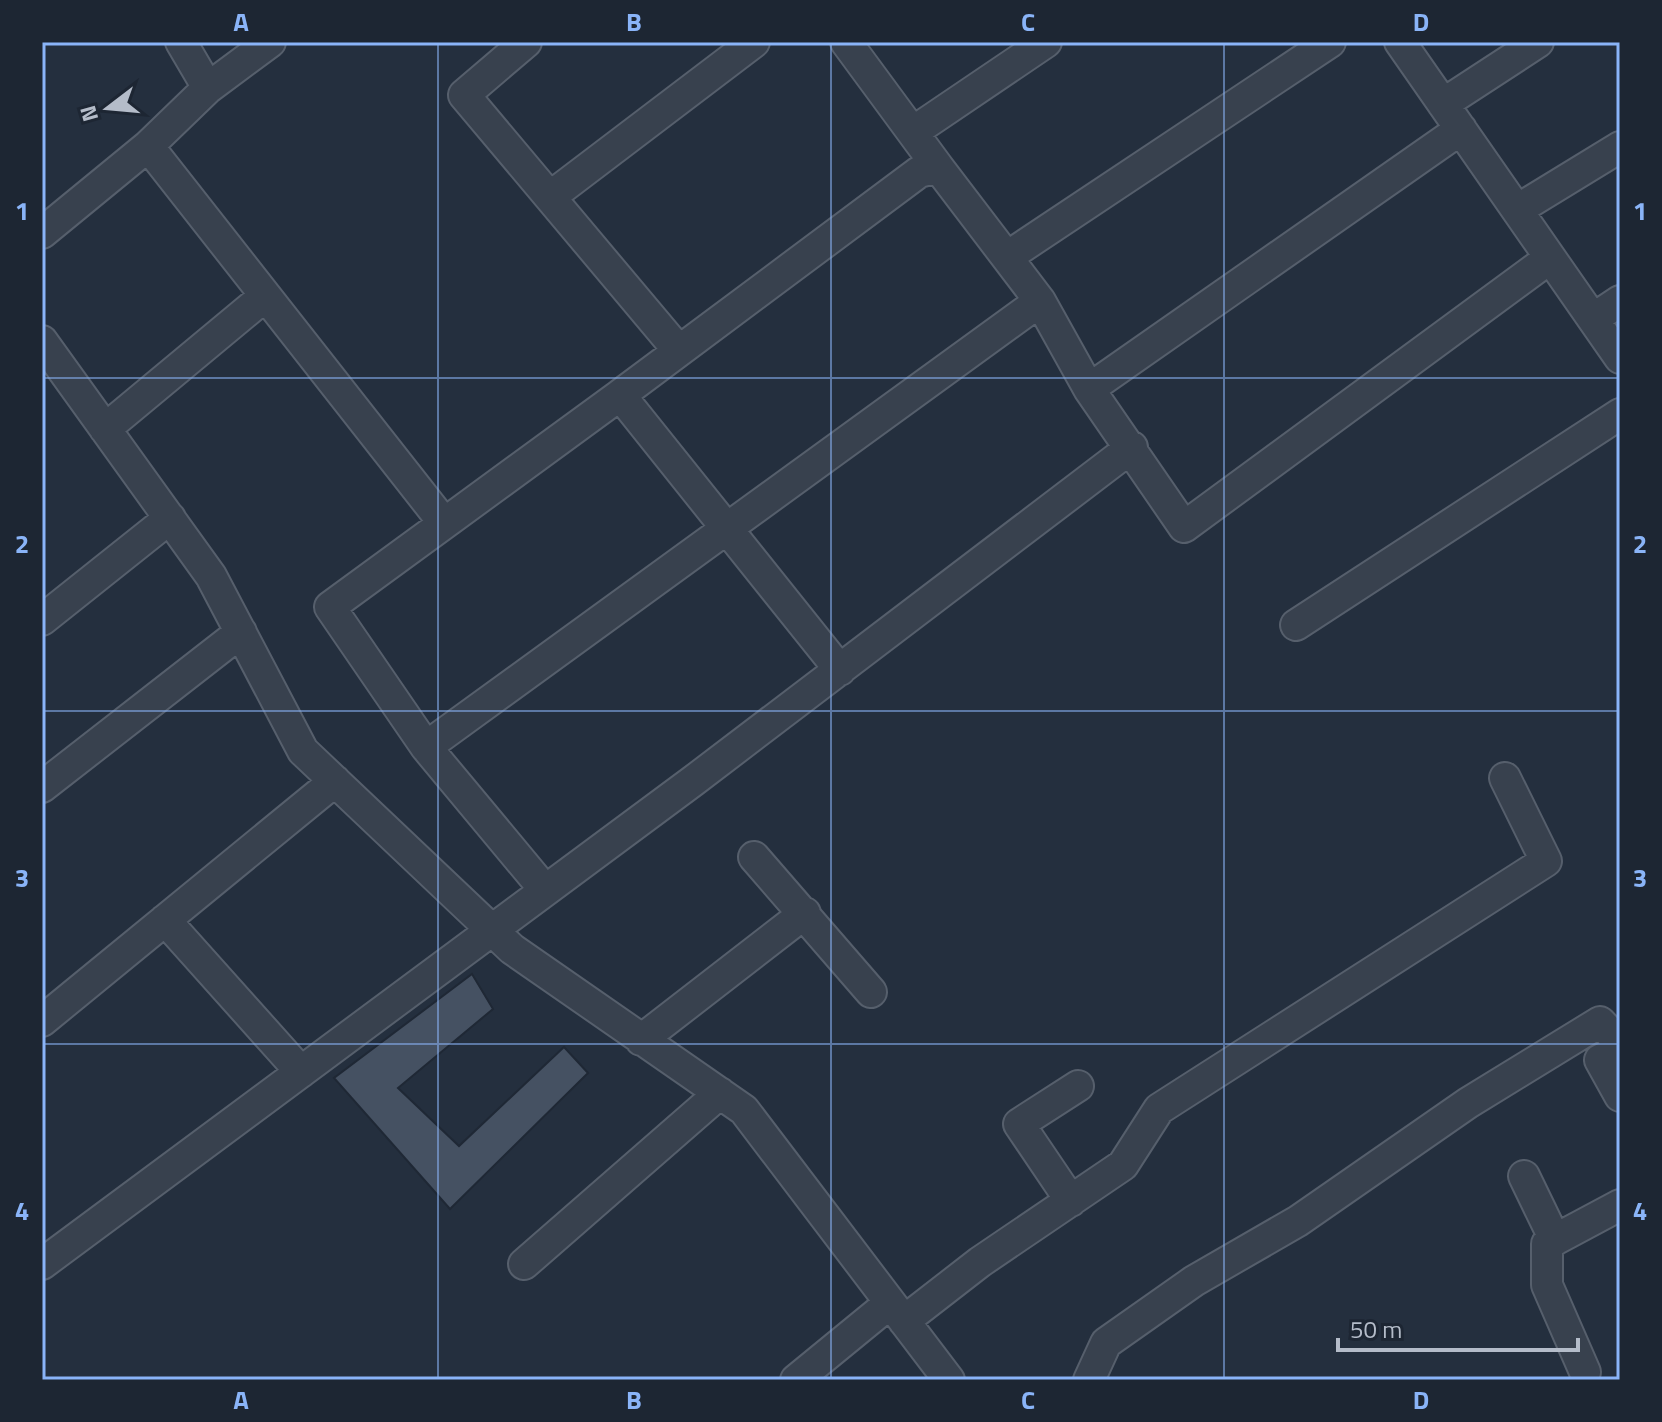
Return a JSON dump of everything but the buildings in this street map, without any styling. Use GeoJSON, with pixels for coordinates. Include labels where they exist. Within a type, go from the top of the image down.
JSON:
{"type":"FeatureCollection","features":[{"type":"Feature","properties":{"kind":"street"},"geometry":{"type":"LineString","coordinates":[[181,42],[208,88]]}},
{"type":"Feature","properties":{"kind":"street"},"geometry":{"type":"LineString","coordinates":[[42,233],[148,146],[208,88],[270,42]]}},
{"type":"Feature","properties":{"kind":"street"},"geometry":{"type":"LineString","coordinates":[[526,42],[464,95],[679,351]]}},
{"type":"Feature","properties":{"kind":"street"},"geometry":{"type":"LineString","coordinates":[[550,197],[754,42]]}},
{"type":"Feature","properties":{"kind":"street"},"geometry":{"type":"LineString","coordinates":[[846,42],[1040,301],[1089,389],[1132,447],[1184,527],[1550,258]]}},
{"type":"Feature","properties":{"kind":"street"},"geometry":{"type":"LineString","coordinates":[[913,132],[1046,42]]}},
{"type":"Feature","properties":{"kind":"street"},"geometry":{"type":"LineString","coordinates":[[1007,257],[1330,42]]}},
{"type":"Feature","properties":{"kind":"street"},"geometry":{"type":"LineString","coordinates":[[1400,42],[1620,358]]}},
{"type":"Feature","properties":{"kind":"street"},"geometry":{"type":"LineString","coordinates":[[1443,104],[1538,42]]}},
{"type":"Feature","properties":{"kind":"street"},"geometry":{"type":"LineString","coordinates":[[1089,389],[1461,129]]}},
{"type":"Feature","properties":{"kind":"street"},"geometry":{"type":"LineString","coordinates":[[148,146],[444,523]]}},
{"type":"Feature","properties":{"kind":"street"},"geometry":{"type":"LineString","coordinates":[[1517,210],[1620,147]]}},
{"type":"Feature","properties":{"kind":"street"},"geometry":{"type":"LineString","coordinates":[[545,890],[426,747],[330,607],[919,172],[938,167]]}},
{"type":"Feature","properties":{"kind":"street"},"geometry":{"type":"LineString","coordinates":[[105,429],[265,296]]}},
{"type":"Feature","properties":{"kind":"street"},"geometry":{"type":"LineString","coordinates":[[426,747],[1040,301]]}},
{"type":"Feature","properties":{"kind":"street"},"geometry":{"type":"LineString","coordinates":[[1593,319],[1620,301]]}},
{"type":"Feature","properties":{"kind":"street"},"geometry":{"type":"LineString","coordinates":[[42,341],[211,576],[303,751],[526,961],[744,1110],[949,1380]]}},
{"type":"Feature","properties":{"kind":"street"},"geometry":{"type":"LineString","coordinates":[[620,395],[840,670]]}},
{"type":"Feature","properties":{"kind":"street"},"geometry":{"type":"LineString","coordinates":[[1296,625],[1620,414]]}},
{"type":"Feature","properties":{"kind":"street"},"geometry":{"type":"LineString","coordinates":[[42,1264],[840,670],[1132,447]]}},
{"type":"Feature","properties":{"kind":"street"},"geometry":{"type":"LineString","coordinates":[[42,620],[170,518]]}},
{"type":"Feature","properties":{"kind":"street"},"geometry":{"type":"LineString","coordinates":[[42,787],[241,632]]}},
{"type":"Feature","properties":{"kind":"street"},"geometry":{"type":"LineString","coordinates":[[796,1380],[897,1312],[980,1262],[1123,1165],[1159,1109],[1546,861],[1505,778]]}},
{"type":"Feature","properties":{"kind":"street"},"geometry":{"type":"LineString","coordinates":[[42,1021],[335,781]]}},
{"type":"Feature","properties":{"kind":"street"},"geometry":{"type":"LineString","coordinates":[[754,857],[871,992]]}},
{"type":"Feature","properties":{"kind":"street"},"geometry":{"type":"LineString","coordinates":[[641,1040],[805,913]]}},
{"type":"Feature","properties":{"kind":"street"},"geometry":{"type":"LineString","coordinates":[[165,920],[301,1072]]}},
{"type":"Feature","properties":{"kind":"street"},"geometry":{"type":"LineString","coordinates":[[1089,1380],[1106,1343],[1194,1281],[1298,1221],[1468,1103],[1600,1022],[1620,1043]]}},
{"type":"Feature","properties":{"kind":"street"},"geometry":{"type":"LineString","coordinates":[[1620,1050],[1600,1060],[1620,1096]]}},
{"type":"Feature","properties":{"kind":"street"},"geometry":{"type":"LineString","coordinates":[[1071,1201],[1019,1124],[1078,1086]]}},
{"type":"Feature","properties":{"kind":"street"},"geometry":{"type":"LineString","coordinates":[[524,1264],[720,1093]]}},
{"type":"Feature","properties":{"kind":"street"},"geometry":{"type":"LineString","coordinates":[[1524,1176],[1555,1240]]}},
{"type":"Feature","properties":{"kind":"street"},"geometry":{"type":"LineString","coordinates":[[1585,1372],[1547,1285],[1547,1244],[1620,1205]]}}]}
